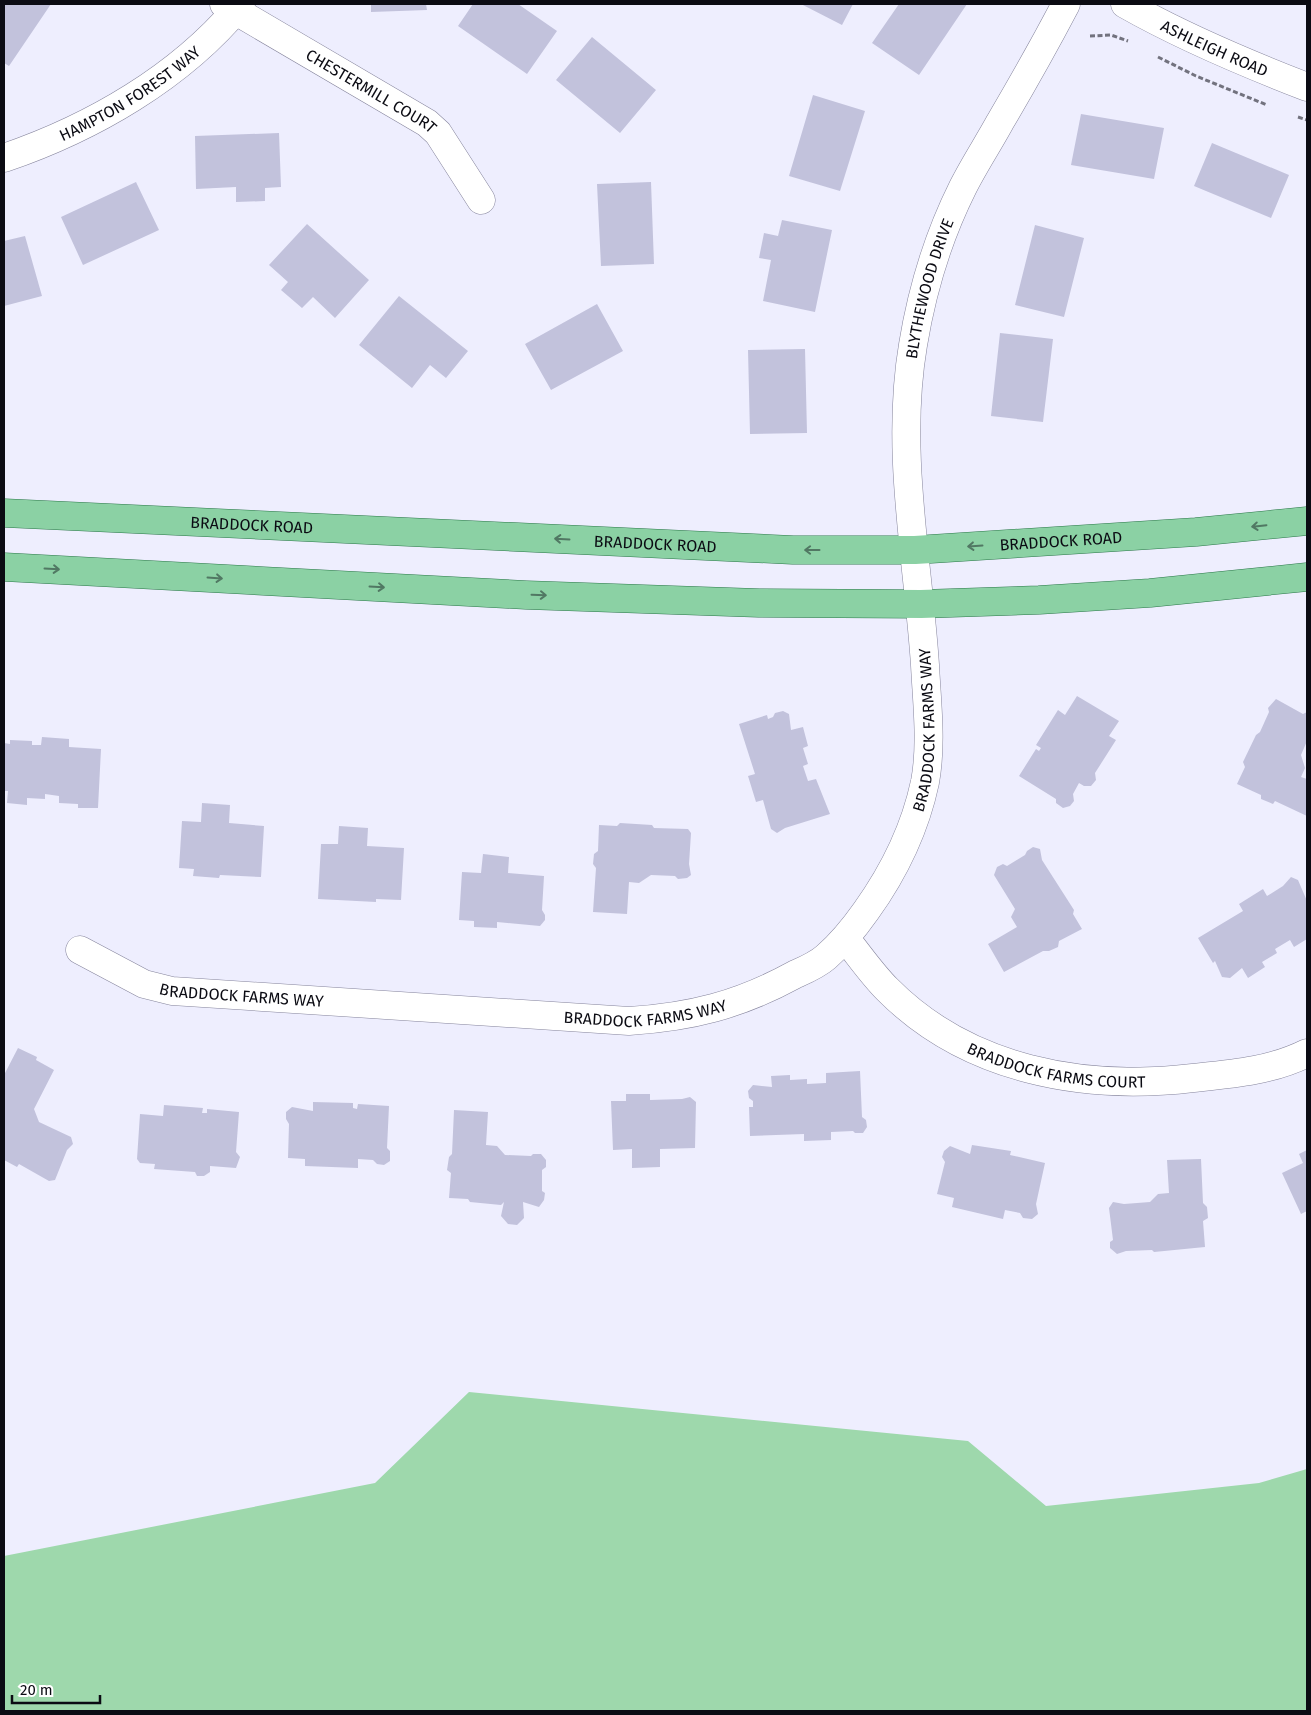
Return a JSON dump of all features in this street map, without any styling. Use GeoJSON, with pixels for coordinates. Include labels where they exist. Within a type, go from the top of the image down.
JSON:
{"type":"FeatureCollection","features":[{"type":"Feature","properties":{"kind":"main road","name":"BRADDOCK ROAD"},"geometry":{"type":"LineString","coordinates":[[4,513],[783,550],[914,550],[1196,532],[1307,520]]}},
{"type":"Feature","properties":{"kind":"main road"},"geometry":{"type":"LineString","coordinates":[[4,567],[526,595],[759,603],[921,604],[1150,593],[1307,577]]}},
{"type":"Feature","properties":{"kind":"street","name":"BLYTHEWOOD DRIVE"},"geometry":{"type":"LineString","coordinates":[[921,604],[914,550],[907,458],[906,414],[912,347],[926,285],[942,234],[963,185],[1066,4]]}},
{"type":"Feature","properties":{"kind":"street","name":"ASHLEIGH ROAD"},"geometry":{"type":"LineString","coordinates":[[1125,4],[1158,22],[1245,63],[1307,87]]}},
{"type":"Feature","properties":{"kind":"street","name":"HAMPTON FOREST WAY"},"geometry":{"type":"LineString","coordinates":[[4,158],[83,126],[147,87],[184,61],[234,6]]}},
{"type":"Feature","properties":{"kind":"street","name":"CHESTERMILL COURT"},"geometry":{"type":"LineString","coordinates":[[234,6],[427,123],[438,133],[481,200]]}},
{"type":"Feature","properties":{"kind":"street","name":"BRADDOCK FARMS WAY"},"geometry":{"type":"LineString","coordinates":[[80,950],[144,984],[172,991],[629,1021],[671,1018],[717,1009],[766,990],[823,960],[846,939],[877,896],[903,850],[916,816],[925,781],[928,718],[921,604]]}},
{"type":"Feature","properties":{"kind":"street","name":"BRADDOCK FARMS COURT"},"geometry":{"type":"LineString","coordinates":[[846,939],[887,989],[924,1020],[964,1045],[1008,1064],[1080,1080],[1114,1082],[1175,1080],[1265,1068],[1307,1053]]}},
{"type":"Feature","properties":{"kind":"green space"},"geometry":{"type":"Polygon","coordinates":[[[469,1392],[968,1441],[1046,1506],[1259,1483],[1307,1469],[1307,1711],[4,1711],[4,1556],[375,1483],[469,1392]]]}},
{"type":"Feature","properties":{"kind":"building"},"geometry":{"type":"Polygon","coordinates":[[[4,4],[51,4],[9,66],[4,63],[4,4]]]}},
{"type":"Feature","properties":{"kind":"building"},"geometry":{"type":"Polygon","coordinates":[[[371,4],[426,4],[427,10],[371,12],[371,4]]]}},
{"type":"Feature","properties":{"kind":"building"},"geometry":{"type":"Polygon","coordinates":[[[473,4],[518,4],[557,31],[527,74],[458,26],[473,4]]]}},
{"type":"Feature","properties":{"kind":"building"},"geometry":{"type":"Polygon","coordinates":[[[801,4],[853,4],[842,25],[801,4]]]}},
{"type":"Feature","properties":{"kind":"building"},"geometry":{"type":"Polygon","coordinates":[[[899,4],[967,4],[919,75],[872,43],[899,4]]]}},
{"type":"Feature","properties":{"kind":"building"},"geometry":{"type":"Polygon","coordinates":[[[592,37],[656,90],[620,133],[556,80],[592,37]]]}},
{"type":"Feature","properties":{"kind":"building"},"geometry":{"type":"Polygon","coordinates":[[[813,95],[865,111],[840,191],[789,176],[813,95]]]}},
{"type":"Feature","properties":{"kind":"building"},"geometry":{"type":"Polygon","coordinates":[[[1081,114],[1164,128],[1154,179],[1071,165],[1081,114]]]}},
{"type":"Feature","properties":{"kind":"building"},"geometry":{"type":"Polygon","coordinates":[[[279,133],[281,187],[265,188],[265,201],[236,202],[236,187],[196,189],[195,136],[279,133]]]}},
{"type":"Feature","properties":{"kind":"building"},"geometry":{"type":"Polygon","coordinates":[[[1212,143],[1289,175],[1271,218],[1194,186],[1212,143]]]}},
{"type":"Feature","properties":{"kind":"building"},"geometry":{"type":"Polygon","coordinates":[[[136,182],[159,230],[83,265],[61,217],[136,182]]]}},
{"type":"Feature","properties":{"kind":"building"},"geometry":{"type":"Polygon","coordinates":[[[651,182],[654,264],[601,266],[597,184],[651,182]]]}},
{"type":"Feature","properties":{"kind":"building"},"geometry":{"type":"Polygon","coordinates":[[[782,220],[832,230],[815,312],[763,301],[771,260],[759,258],[764,233],[778,236],[782,220]]]}},
{"type":"Feature","properties":{"kind":"building"},"geometry":{"type":"Polygon","coordinates":[[[307,224],[369,280],[335,318],[313,297],[302,308],[281,290],[288,282],[269,265],[307,224]]]}},
{"type":"Feature","properties":{"kind":"building"},"geometry":{"type":"Polygon","coordinates":[[[1035,225],[1084,238],[1064,317],[1015,305],[1035,225]]]}},
{"type":"Feature","properties":{"kind":"building"},"geometry":{"type":"Polygon","coordinates":[[[25,236],[42,296],[4,306],[4,241],[25,236]]]}},
{"type":"Feature","properties":{"kind":"building"},"geometry":{"type":"Polygon","coordinates":[[[399,296],[468,351],[446,378],[430,365],[412,388],[359,345],[399,296]]]}},
{"type":"Feature","properties":{"kind":"building"},"geometry":{"type":"Polygon","coordinates":[[[597,304],[623,351],[551,390],[525,344],[597,304]]]}},
{"type":"Feature","properties":{"kind":"building"},"geometry":{"type":"Polygon","coordinates":[[[1000,333],[1053,339],[1043,422],[991,416],[1000,333]]]}},
{"type":"Feature","properties":{"kind":"building"},"geometry":{"type":"Polygon","coordinates":[[[805,349],[807,433],[750,434],[748,350],[805,349]]]}},
{"type":"Feature","properties":{"kind":"building"},"geometry":{"type":"Polygon","coordinates":[[[1077,696],[1119,721],[1109,736],[1116,740],[1095,773],[1096,780],[1091,786],[1084,786],[1079,783],[1073,794],[1074,801],[1070,806],[1063,808],[1056,803],[1056,799],[1019,776],[1036,749],[1039,751],[1041,748],[1036,745],[1058,710],[1065,715],[1077,696]]]}},
{"type":"Feature","properties":{"kind":"building"},"geometry":{"type":"Polygon","coordinates":[[[1276,699],[1303,714],[1307,712],[1307,741],[1301,755],[1305,768],[1301,777],[1307,779],[1307,816],[1275,801],[1273,804],[1261,799],[1261,795],[1237,784],[1245,767],[1243,762],[1256,735],[1260,732],[1269,712],[1268,708],[1276,699]]]}},
{"type":"Feature","properties":{"kind":"building"},"geometry":{"type":"Polygon","coordinates":[[[783,711],[789,714],[791,730],[803,727],[808,746],[803,748],[808,764],[803,766],[808,781],[816,779],[830,814],[785,828],[777,833],[771,829],[763,800],[756,802],[748,776],[755,774],[739,724],[767,715],[768,719],[773,717],[775,713],[783,711]]]}},
{"type":"Feature","properties":{"kind":"building"},"geometry":{"type":"Polygon","coordinates":[[[42,737],[69,739],[69,747],[101,749],[98,808],[78,808],[78,804],[59,803],[59,796],[45,794],[45,799],[27,798],[27,805],[7,803],[8,791],[4,791],[4,743],[10,744],[10,740],[32,741],[32,745],[41,745],[42,737]]]}},
{"type":"Feature","properties":{"kind":"building"},"geometry":{"type":"Polygon","coordinates":[[[202,803],[230,805],[229,823],[264,826],[261,877],[220,875],[219,878],[193,876],[194,869],[179,868],[182,821],[201,822],[202,803]]]}},
{"type":"Feature","properties":{"kind":"building"},"geometry":{"type":"Polygon","coordinates":[[[620,823],[652,825],[654,828],[688,829],[691,833],[689,864],[691,875],[687,878],[678,879],[675,876],[651,875],[639,883],[629,882],[627,914],[593,912],[596,868],[593,864],[594,854],[598,851],[599,825],[617,826],[620,823]]]}},
{"type":"Feature","properties":{"kind":"building"},"geometry":{"type":"Polygon","coordinates":[[[339,826],[368,828],[367,846],[404,848],[401,900],[376,899],[376,902],[318,899],[321,844],[338,844],[339,826]]]}},
{"type":"Feature","properties":{"kind":"building"},"geometry":{"type":"Polygon","coordinates":[[[1033,847],[1040,849],[1042,860],[1074,910],[1073,914],[1082,929],[1059,941],[1058,947],[1049,951],[1043,951],[1004,972],[988,944],[1017,927],[1011,917],[1015,909],[994,875],[997,867],[1003,864],[1007,866],[1025,855],[1033,847]]]}},
{"type":"Feature","properties":{"kind":"building"},"geometry":{"type":"Polygon","coordinates":[[[483,854],[509,857],[508,873],[544,876],[542,910],[545,920],[540,926],[497,922],[497,928],[474,927],[474,921],[459,920],[462,872],[481,873],[483,854]]]}},
{"type":"Feature","properties":{"kind":"building"},"geometry":{"type":"Polygon","coordinates":[[[1291,877],[1298,880],[1307,901],[1307,939],[1294,947],[1290,940],[1275,949],[1277,953],[1262,962],[1265,967],[1248,978],[1242,968],[1230,978],[1222,977],[1215,961],[1213,963],[1198,938],[1243,911],[1239,904],[1263,889],[1267,896],[1283,886],[1291,877]]]}},
{"type":"Feature","properties":{"kind":"building"},"geometry":{"type":"Polygon","coordinates":[[[18,1048],[37,1057],[36,1060],[54,1070],[34,1109],[39,1122],[71,1137],[73,1144],[67,1150],[55,1180],[49,1181],[19,1164],[17,1167],[4,1160],[4,1075],[18,1048]]]}},
{"type":"Feature","properties":{"kind":"building"},"geometry":{"type":"Polygon","coordinates":[[[860,1071],[862,1117],[866,1120],[867,1127],[863,1133],[855,1133],[853,1131],[831,1132],[831,1140],[804,1141],[804,1134],[750,1136],[749,1107],[753,1107],[753,1101],[749,1098],[748,1091],[753,1085],[772,1087],[771,1076],[790,1075],[790,1080],[807,1079],[807,1084],[826,1083],[826,1073],[860,1071]]]}},
{"type":"Feature","properties":{"kind":"building"},"geometry":{"type":"Polygon","coordinates":[[[626,1094],[650,1094],[650,1100],[690,1097],[696,1102],[695,1148],[660,1149],[660,1167],[632,1168],[632,1149],[613,1150],[611,1101],[626,1101],[626,1094]]]}},
{"type":"Feature","properties":{"kind":"building"},"geometry":{"type":"Polygon","coordinates":[[[313,1102],[353,1103],[353,1108],[357,1109],[358,1104],[389,1106],[387,1148],[390,1151],[390,1161],[384,1165],[377,1164],[373,1160],[358,1159],[358,1168],[305,1166],[305,1159],[288,1158],[289,1124],[286,1119],[286,1112],[292,1107],[313,1111],[313,1102]]]}},
{"type":"Feature","properties":{"kind":"building"},"geometry":{"type":"Polygon","coordinates":[[[164,1105],[203,1108],[202,1113],[207,1113],[207,1109],[239,1112],[236,1152],[240,1157],[236,1168],[210,1166],[210,1172],[204,1176],[197,1176],[195,1172],[154,1169],[155,1164],[140,1163],[137,1159],[140,1114],[163,1116],[164,1105]]]}},
{"type":"Feature","properties":{"kind":"building"},"geometry":{"type":"Polygon","coordinates":[[[454,1110],[488,1112],[486,1145],[497,1146],[505,1155],[531,1156],[533,1154],[541,1154],[546,1160],[546,1167],[542,1170],[544,1200],[539,1207],[523,1202],[524,1218],[517,1225],[508,1224],[501,1216],[504,1202],[501,1205],[470,1202],[468,1199],[449,1198],[451,1173],[447,1170],[449,1157],[452,1154],[454,1110]]]}},
{"type":"Feature","properties":{"kind":"building"},"geometry":{"type":"Polygon","coordinates":[[[972,1145],[1011,1151],[1010,1155],[1045,1163],[1036,1204],[1038,1214],[1032,1219],[1023,1218],[1020,1213],[1005,1210],[1003,1219],[952,1207],[954,1198],[937,1194],[945,1162],[942,1157],[944,1151],[950,1146],[970,1154],[972,1145]]]}},
{"type":"Feature","properties":{"kind":"building"},"geometry":{"type":"Polygon","coordinates":[[[1307,1150],[1307,1211],[1301,1214],[1282,1173],[1303,1163],[1299,1154],[1307,1150]]]}},
{"type":"Feature","properties":{"kind":"building"},"geometry":{"type":"Polygon","coordinates":[[[1201,1159],[1203,1203],[1207,1207],[1208,1218],[1203,1221],[1205,1247],[1154,1252],[1152,1250],[1126,1251],[1117,1254],[1110,1248],[1110,1242],[1113,1240],[1109,1208],[1113,1202],[1124,1204],[1150,1202],[1158,1194],[1169,1193],[1167,1160],[1201,1159]]]}}]}
